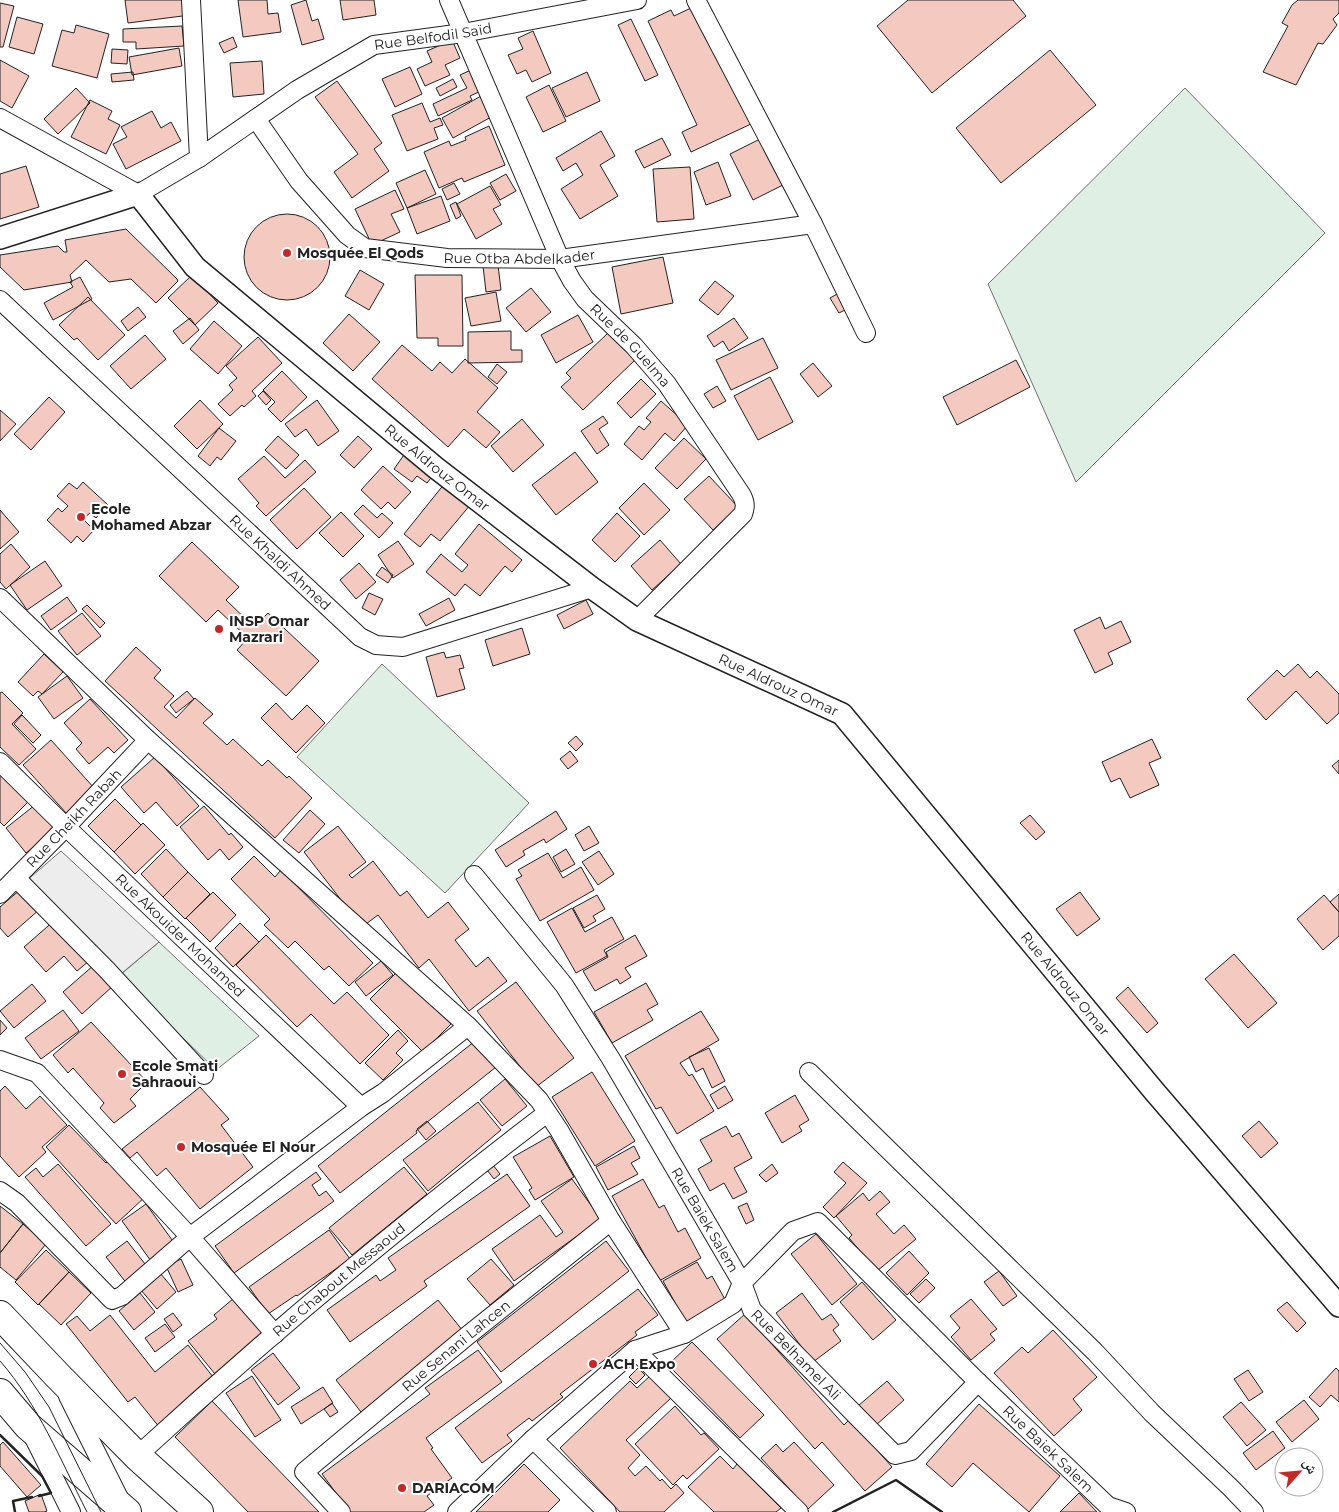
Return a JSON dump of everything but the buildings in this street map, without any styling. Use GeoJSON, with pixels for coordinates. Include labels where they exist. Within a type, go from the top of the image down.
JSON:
{"type":"FeatureCollection","features":[{"type":"Feature","properties":{"kind":"main road"},"geometry":{"type":"LineString","coordinates":[[0,1315],[137,1456],[198,1512]]}},
{"type":"Feature","properties":{"kind":"main road"},"geometry":{"type":"LineString","coordinates":[[0,1393],[28,1426],[126,1512]]}},
{"type":"Feature","properties":{"kind":"street"},"geometry":{"type":"LineString","coordinates":[[191,0],[199,158]]}},
{"type":"Feature","properties":{"kind":"street","name":"Rue de Guelma"},"geometry":{"type":"LineString","coordinates":[[449,0],[560,259],[572,281],[585,299],[634,346],[667,384],[745,501],[746,507],[743,514],[637,620]]}},
{"type":"Feature","properties":{"kind":"street","name":"Rue Belfodil Saïd"},"geometry":{"type":"LineString","coordinates":[[138,194],[199,158],[297,90],[374,45],[463,33],[637,0]]}},
{"type":"Feature","properties":{"kind":"street"},"geometry":{"type":"LineString","coordinates":[[696,0],[813,224],[866,332]]}},
{"type":"Feature","properties":{"kind":"street"},"geometry":{"type":"LineString","coordinates":[[0,118],[138,194]]}},
{"type":"Feature","properties":{"kind":"street","name":"Rue Otba Abdelkader"},"geometry":{"type":"LineString","coordinates":[[256,119],[299,181],[347,235],[365,248],[447,258],[560,259],[813,224]]}},
{"type":"Feature","properties":{"kind":"street"},"geometry":{"type":"LineString","coordinates":[[0,238],[138,194]]}},
{"type":"Feature","properties":{"kind":"street","name":"Rue Aldrouz Omar"},"geometry":{"type":"LineString","coordinates":[[138,194],[196,267],[436,468],[592,588],[637,620],[842,714],[1154,1091],[1339,1306]]}},
{"type":"Feature","properties":{"kind":"street","name":"Rue Khaldi Ahmed"},"geometry":{"type":"LineString","coordinates":[[0,300],[360,636],[376,645],[403,647],[592,588]]}},
{"type":"Feature","properties":{"kind":"street"},"geometry":{"type":"LineString","coordinates":[[0,598],[148,740],[468,1026],[539,1100],[559,1130],[611,1221],[684,1334]]}},
{"type":"Feature","properties":{"kind":"street","name":"Rue Cheikh Rabah"},"geometry":{"type":"LineString","coordinates":[[0,894],[148,740]]}},
{"type":"Feature","properties":{"kind":"street","name":"Rue Akouider Mohamed"},"geometry":{"type":"LineString","coordinates":[[0,762],[361,1107]]}},
{"type":"Feature","properties":{"kind":"street","name":"Rue Baiek Salem"},"geometry":{"type":"LineString","coordinates":[[474,875],[564,985],[611,1059],[742,1283],[793,1231],[818,1222],[1105,1509],[1126,1512]]}},
{"type":"Feature","properties":{"kind":"street"},"geometry":{"type":"LineString","coordinates":[[16,878],[107,970],[204,1076]]}},
{"type":"Feature","properties":{"kind":"street"},"geometry":{"type":"LineString","coordinates":[[0,1191],[17,1203],[112,1300],[122,1296],[190,1237],[361,1107],[383,1093],[468,1026]]}},
{"type":"Feature","properties":{"kind":"street"},"geometry":{"type":"LineString","coordinates":[[0,1060],[37,1073],[190,1237],[275,1334]]}},
{"type":"Feature","properties":{"kind":"street"},"geometry":{"type":"LineString","coordinates":[[809,1072],[1095,1352],[1152,1413],[1254,1512]]}},
{"type":"Feature","properties":{"kind":"street","name":"Rue Chabout Messaoud"},"geometry":{"type":"LineString","coordinates":[[137,1456],[297,1314],[468,1173],[547,1113]]}},
{"type":"Feature","properties":{"kind":"street","name":"Rue Senani Lahcen"},"geometry":{"type":"LineString","coordinates":[[341,1512],[304,1472],[467,1336],[611,1221]]}},
{"type":"Feature","properties":{"kind":"street","name":"Rue Belhamel Ali"},"geometry":{"type":"LineString","coordinates":[[457,1512],[533,1439],[635,1350],[684,1334],[734,1304],[742,1283]]}},
{"type":"Feature","properties":{"kind":"street","name":"Rue Belhamel Ali"},"geometry":{"type":"LineString","coordinates":[[742,1283],[752,1310],[895,1455],[911,1451],[978,1382]]}},
{"type":"Feature","properties":{"kind":"street"},"geometry":{"type":"LineString","coordinates":[[635,1350],[799,1512]]}},
{"type":"Feature","properties":{"kind":"street"},"geometry":{"type":"LineString","coordinates":[[57,1375],[126,1512]]}},
{"type":"Feature","properties":{"kind":"street"},"geometry":{"type":"LineString","coordinates":[[28,1426],[71,1512]]}},
{"type":"Feature","properties":{"kind":"street"},"geometry":{"type":"LineString","coordinates":[[533,1439],[607,1512]]}},
{"type":"Feature","properties":{"kind":"green space"},"geometry":{"type":"Polygon","coordinates":[[[1185,88],[1325,233],[1076,482],[988,284],[1185,88]]]}},
{"type":"Feature","properties":{"kind":"green space"},"geometry":{"type":"Polygon","coordinates":[[[382,664],[529,803],[445,893],[297,757],[382,664]]]}},
{"type":"Feature","properties":{"kind":"green space"},"geometry":{"type":"Polygon","coordinates":[[[159,942],[259,1036],[216,1070],[119,976],[159,942]]]}},
{"type":"Feature","properties":{"kind":"shaded area"},"geometry":{"type":"Polygon","coordinates":[[[61,851],[159,942],[116,978],[25,882],[61,851]]]}},
{"type":"Feature","properties":{"kind":"tram line"},"geometry":{"type":"LineString","coordinates":[[0,1343],[25,1372],[49,1407],[101,1512]]}},
{"type":"Feature","properties":{"kind":"tram line"},"geometry":{"type":"LineString","coordinates":[[0,1361],[14,1378],[37,1414],[87,1512]]}},
{"type":"Feature","properties":{"kind":"wall"},"geometry":{"type":"LineString","coordinates":[[0,1435],[42,1476],[51,1493],[39,1496]]}},
{"type":"Feature","properties":{"kind":"wall"},"geometry":{"type":"LineString","coordinates":[[833,1512],[896,1480],[942,1512]]}},
{"type":"Feature","properties":{"kind":"wall"},"geometry":{"type":"LineString","coordinates":[[15,1512],[13,1501],[32,1497]]}},
{"type":"Feature","properties":{"kind":"place","name":"Mosquée El Qods"},"geometry":{"type":"Point","coordinates":[287,253]}},
{"type":"Feature","properties":{"kind":"place","name":"Ecole Mohamed Abzar"},"geometry":{"type":"Point","coordinates":[81,517]}},
{"type":"Feature","properties":{"kind":"place","name":"INSP Omar Mazrari"},"geometry":{"type":"Point","coordinates":[219,629]}},
{"type":"Feature","properties":{"kind":"place","name":"Ecole Smati Sahraoui"},"geometry":{"type":"Point","coordinates":[122,1074]}},
{"type":"Feature","properties":{"kind":"place","name":"Mosquée El Nour"},"geometry":{"type":"Point","coordinates":[181,1147]}},
{"type":"Feature","properties":{"kind":"place","name":"ACH Expo"},"geometry":{"type":"Point","coordinates":[593,1364]}},
{"type":"Feature","properties":{"kind":"place","name":"DARIACOM"},"geometry":{"type":"Point","coordinates":[402,1488]}}]}
